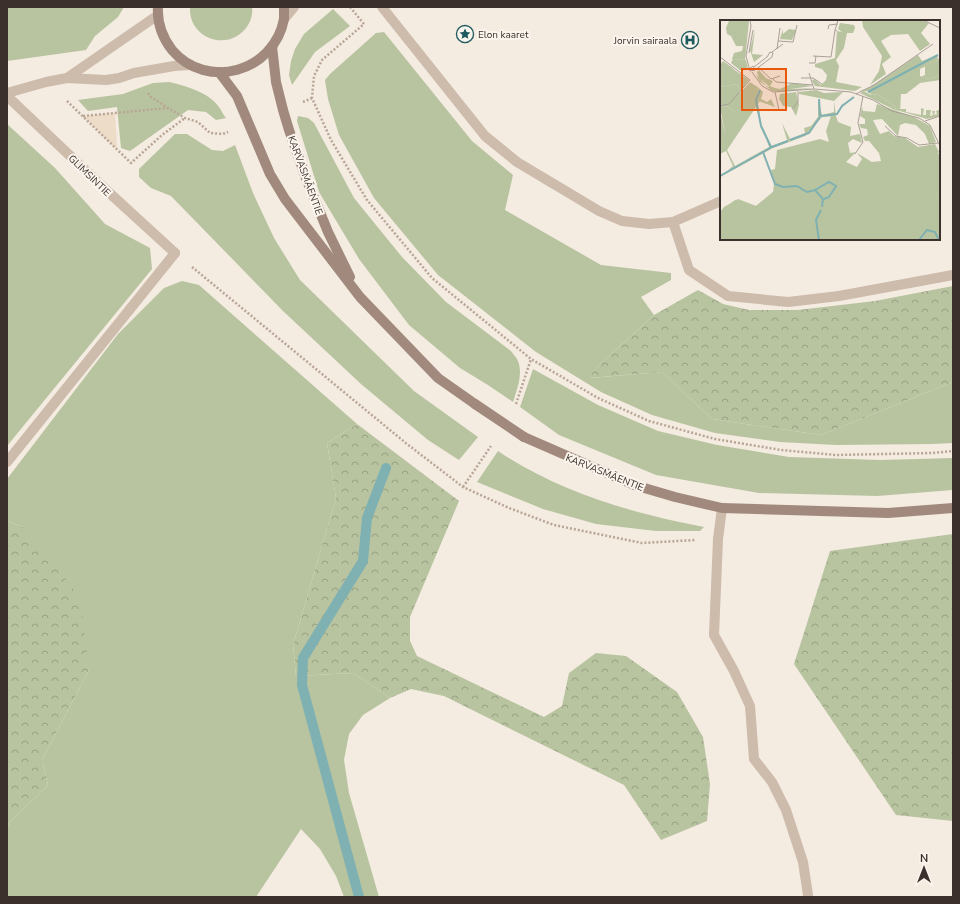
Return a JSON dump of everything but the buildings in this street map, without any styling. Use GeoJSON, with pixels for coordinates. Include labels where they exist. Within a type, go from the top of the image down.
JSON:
{"type":"FeatureCollection","features":[{"type":"Feature","properties":{"kind":"main road"},"geometry":{"type":"LineString","coordinates":[[158,11],[161,30],[168,44],[177,56],[204,70],[219,72],[234,71],[249,66],[262,58],[280,33],[284,19],[284,7]]}},
{"type":"Feature","properties":{"kind":"main road","name":"KARVASMÄENTIE"},"geometry":{"type":"LineString","coordinates":[[272,46],[276,82],[283,110],[306,178],[328,232],[360,297]]}},
{"type":"Feature","properties":{"kind":"main road","name":"KARVASMÄENTIE"},"geometry":{"type":"LineString","coordinates":[[219,72],[237,96],[270,174],[285,199],[360,297],[438,378],[524,437],[634,485],[675,498],[722,508],[888,513],[953,508]]}},
{"type":"Feature","properties":{"kind":"street"},"geometry":{"type":"LineString","coordinates":[[284,19],[294,7]]}},
{"type":"Feature","properties":{"kind":"street"},"geometry":{"type":"LineString","coordinates":[[382,7],[485,136],[516,162],[599,211],[622,221],[649,224],[674,222],[720,202]]}},
{"type":"Feature","properties":{"kind":"street","name":"GLIMSINTIE"},"geometry":{"type":"LineString","coordinates":[[68,78],[158,11]]}},
{"type":"Feature","properties":{"kind":"street","name":"GLIMSINTIE"},"geometry":{"type":"LineString","coordinates":[[175,253],[104,188],[7,94],[46,82],[68,78],[106,80],[119,78],[134,73],[190,64]]}},
{"type":"Feature","properties":{"kind":"street"},"geometry":{"type":"LineString","coordinates":[[674,222],[689,270],[728,296],[788,302],[840,296],[953,275]]}},
{"type":"Feature","properties":{"kind":"street"},"geometry":{"type":"LineString","coordinates":[[7,462],[175,253]]}},
{"type":"Feature","properties":{"kind":"street"},"geometry":{"type":"LineString","coordinates":[[722,508],[718,539],[714,634],[734,671],[750,706],[754,759],[772,782],[786,810],[803,862],[808,895]]}},
{"type":"Feature","properties":{"kind":"path"},"geometry":{"type":"LineString","coordinates":[[350,7],[364,24],[322,60],[314,76],[312,98],[331,140],[367,200],[432,278],[531,359],[598,398],[649,421],[715,439],[781,450],[836,455],[932,453],[953,451]]}},
{"type":"Feature","properties":{"kind":"path"},"geometry":{"type":"LineString","coordinates":[[46,82],[131,163],[162,135],[185,118]]}},
{"type":"Feature","properties":{"kind":"path"},"geometry":{"type":"LineString","coordinates":[[83,116],[168,108]]}},
{"type":"Feature","properties":{"kind":"path"},"geometry":{"type":"LineString","coordinates":[[175,253],[407,444],[463,487],[509,508],[554,525],[642,543],[718,539]]}},
{"type":"Feature","properties":{"kind":"path"},"geometry":{"type":"LineString","coordinates":[[516,404],[531,359]]}},
{"type":"Feature","properties":{"kind":"path"},"geometry":{"type":"LineString","coordinates":[[463,487],[491,446]]}},
{"type":"Feature","properties":{"kind":"green space"},"geometry":{"type":"Polygon","coordinates":[[[7,7],[124,7],[118,17],[95,36],[86,50],[7,61],[7,7]]]}},
{"type":"Feature","properties":{"kind":"green space"},"geometry":{"type":"Polygon","coordinates":[[[190,7],[252,7],[252,16],[248,25],[241,34],[231,39],[212,39],[203,35],[196,28],[191,18],[190,7]]]}},
{"type":"Feature","properties":{"kind":"green space"},"geometry":{"type":"Polygon","coordinates":[[[333,9],[350,26],[315,52],[292,85],[289,75],[295,49],[304,34],[333,9]]]}},
{"type":"Feature","properties":{"kind":"green space"},"geometry":{"type":"Polygon","coordinates":[[[384,32],[472,141],[513,175],[505,210],[601,265],[671,273],[671,280],[641,297],[654,315],[597,367],[590,378],[662,372],[712,419],[821,435],[953,382],[953,443],[836,445],[780,442],[715,433],[652,415],[601,392],[536,352],[438,275],[374,198],[339,135],[328,99],[325,80],[376,33],[384,32]]]}},
{"type":"Feature","properties":{"kind":"green space"},"geometry":{"type":"Polygon","coordinates":[[[169,82],[189,88],[209,97],[219,107],[226,118],[216,120],[206,112],[188,110],[130,151],[121,148],[117,107],[88,111],[78,100],[123,94],[153,83],[169,82]]]}},
{"type":"Feature","properties":{"kind":"green space"},"geometry":{"type":"Polygon","coordinates":[[[298,116],[308,118],[314,123],[354,198],[402,257],[446,302],[511,351],[516,357],[519,364],[520,375],[513,402],[460,368],[409,325],[359,259],[319,192],[297,121],[298,116]]]}},
{"type":"Feature","properties":{"kind":"green space"},"geometry":{"type":"Polygon","coordinates":[[[7,124],[55,168],[105,224],[150,248],[152,269],[7,446],[7,124]]]}},
{"type":"Feature","properties":{"kind":"green space"},"geometry":{"type":"Polygon","coordinates":[[[175,134],[187,134],[212,150],[223,151],[235,145],[253,193],[274,238],[300,280],[414,391],[478,437],[459,460],[428,440],[361,384],[283,311],[171,196],[151,188],[139,177],[139,169],[175,134]]]}},
{"type":"Feature","properties":{"kind":"green space"},"geometry":{"type":"Polygon","coordinates":[[[182,281],[199,285],[357,424],[327,443],[336,498],[293,645],[296,676],[353,673],[390,698],[363,715],[349,734],[344,760],[349,793],[379,897],[344,897],[336,876],[320,849],[301,829],[256,897],[7,897],[7,829],[9,823],[48,785],[42,760],[89,670],[23,527],[7,521],[7,479],[118,334],[164,288],[182,281]]]}},
{"type":"Feature","properties":{"kind":"green space"},"geometry":{"type":"Polygon","coordinates":[[[953,286],[953,382],[821,435],[712,419],[662,372],[589,378],[597,367],[654,315],[698,290],[723,304],[749,310],[798,310],[875,301],[953,286]]]}},
{"type":"Feature","properties":{"kind":"green space"},"geometry":{"type":"Polygon","coordinates":[[[533,369],[598,405],[658,431],[717,445],[789,457],[880,460],[953,458],[953,490],[877,496],[759,493],[656,475],[559,435],[520,407],[533,369]]]}},
{"type":"Feature","properties":{"kind":"green space"},"geometry":{"type":"Polygon","coordinates":[[[357,424],[459,501],[410,617],[410,641],[417,656],[544,717],[562,706],[569,673],[596,653],[626,656],[677,692],[703,737],[710,784],[707,821],[661,840],[624,785],[444,696],[411,689],[390,698],[353,673],[296,676],[293,645],[336,498],[327,443],[357,424]]]}},
{"type":"Feature","properties":{"kind":"green space"},"geometry":{"type":"Polygon","coordinates":[[[498,451],[533,472],[590,497],[630,510],[704,527],[700,531],[656,531],[596,524],[543,509],[477,482],[498,451]]]}},
{"type":"Feature","properties":{"kind":"green space"},"geometry":{"type":"Polygon","coordinates":[[[7,521],[23,527],[80,597],[89,670],[42,760],[48,785],[9,823],[7,829],[7,521]]]}},
{"type":"Feature","properties":{"kind":"green space"},"geometry":{"type":"Polygon","coordinates":[[[953,534],[953,821],[896,815],[794,664],[830,551],[953,534]]]}},
{"type":"Feature","properties":{"kind":"shaded area"},"geometry":{"type":"Polygon","coordinates":[[[115,113],[117,149],[117,150],[83,116],[115,113]]]}},
{"type":"Feature","properties":{"kind":"waterway"},"geometry":{"type":"LineString","coordinates":[[359,897],[302,685],[303,658],[363,561],[367,518],[386,468]]}},
{"type":"Feature","properties":{"kind":"place","name":"Elon kaaret"},"geometry":{"type":"Point","coordinates":[465,34]}},
{"type":"Feature","properties":{"kind":"place","name":"Jorvin sairaala"},"geometry":{"type":"Point","coordinates":[690,40]}}]}
